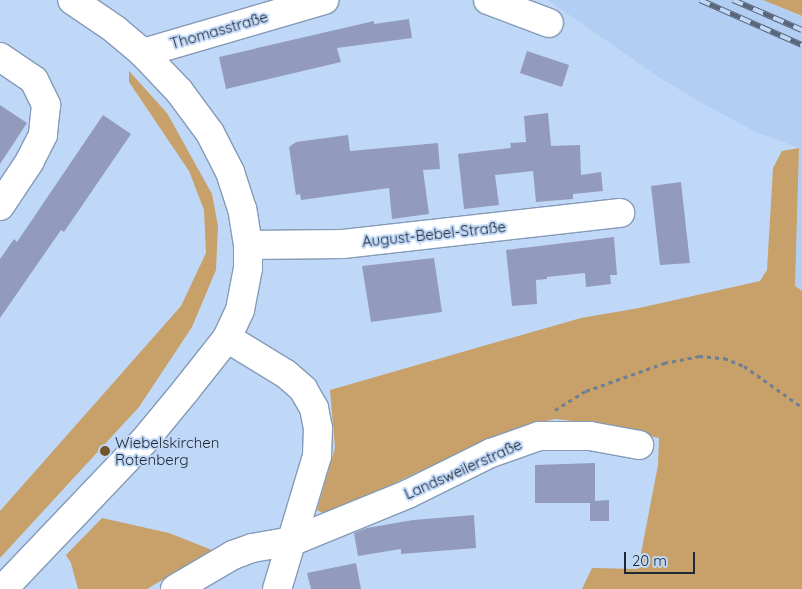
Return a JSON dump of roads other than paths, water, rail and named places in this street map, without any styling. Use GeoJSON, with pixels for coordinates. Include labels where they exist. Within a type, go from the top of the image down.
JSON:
{"type":"FeatureCollection","features":[{"type":"Feature","properties":{"kind":"street"},"geometry":{"type":"LineString","coordinates":[[3,589],[144,441],[227,338],[240,310],[245,290],[248,245],[242,209],[230,172],[210,133],[179,91],[143,53],[116,30],[72,0]]}},
{"type":"Feature","properties":{"kind":"street","name":"Thomasstraße"},"geometry":{"type":"LineString","coordinates":[[143,53],[324,0]]}},
{"type":"Feature","properties":{"kind":"street"},"geometry":{"type":"LineString","coordinates":[[488,0],[550,23]]}},
{"type":"Feature","properties":{"kind":"street"},"geometry":{"type":"LineString","coordinates":[[0,57],[34,80],[46,105],[43,135],[30,161],[0,206]]}},
{"type":"Feature","properties":{"kind":"street","name":"August-Bebel-Straße"},"geometry":{"type":"LineString","coordinates":[[248,245],[343,244],[620,213]]}},
{"type":"Feature","properties":{"kind":"street"},"geometry":{"type":"LineString","coordinates":[[227,338],[286,374],[303,390],[314,408],[318,428],[317,456],[277,589]]}},
{"type":"Feature","properties":{"kind":"street","name":"Landsweilerstraße"},"geometry":{"type":"LineString","coordinates":[[175,589],[233,555],[252,548],[293,540],[408,494],[491,453],[539,436],[590,436],[639,445]]}},
{"type":"Feature","properties":{"kind":"railway"},"geometry":{"type":"LineString","coordinates":[[700,0],[802,45]]}},
{"type":"Feature","properties":{"kind":"railway"},"geometry":{"type":"LineString","coordinates":[[733,0],[802,30]]}},
{"type":"Feature","properties":{"kind":"place","name":"Wiebelskirchen Rotenberg"},"geometry":{"type":"Point","coordinates":[105,451]}}]}
